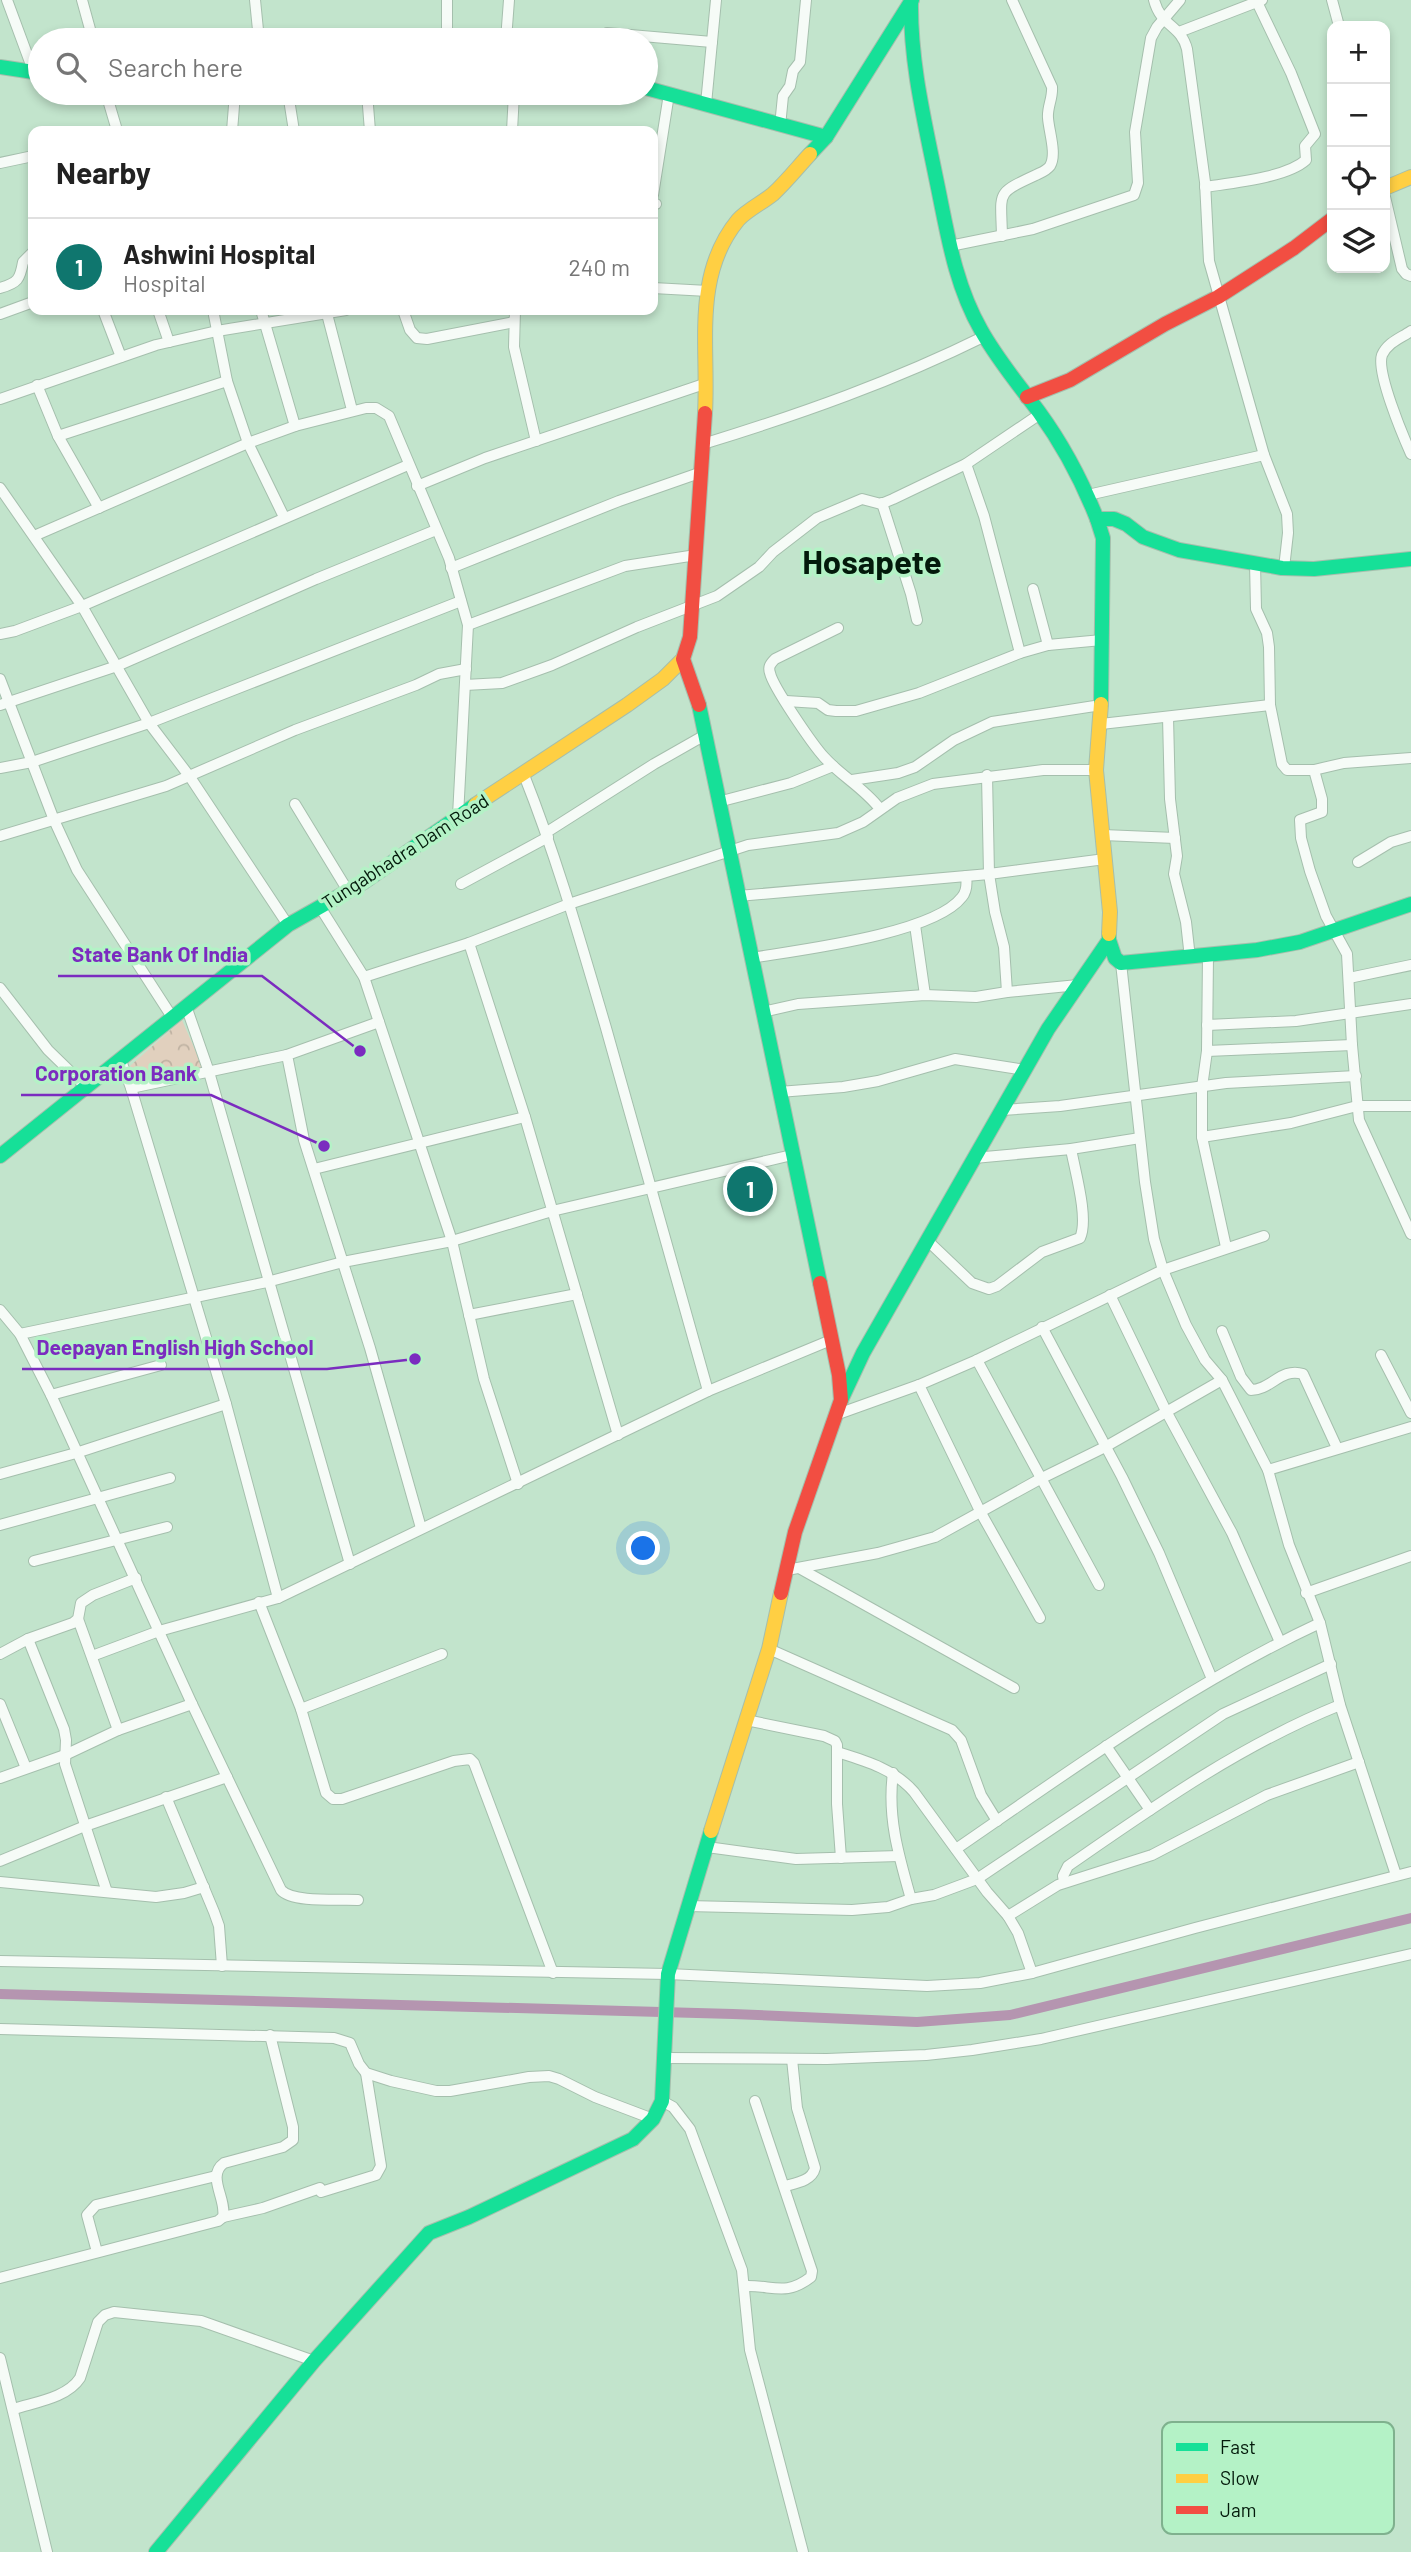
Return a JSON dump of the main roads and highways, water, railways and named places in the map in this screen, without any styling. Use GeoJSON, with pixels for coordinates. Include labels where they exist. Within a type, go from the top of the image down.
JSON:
{"type":"FeatureCollection","features":[{"type":"Feature","properties":{"kind":"main road"},"geometry":{"type":"LineString","coordinates":[[839,1407],[831,1340],[705,735],[696,693],[683,659],[690,637],[704,444],[707,383],[705,313],[720,246],[740,218],[775,193],[826,136],[911,2]]}},
{"type":"Feature","properties":{"kind":"main road"},"geometry":{"type":"LineString","coordinates":[[911,2],[919,101],[954,265],[975,320],[1007,372],[1040,414],[1088,495],[1103,538],[1101,724],[1096,769],[1110,912],[1109,940],[1115,958],[1121,963],[1257,950],[1300,942],[1411,904]]}},
{"type":"Feature","properties":{"kind":"main road"},"geometry":{"type":"LineString","coordinates":[[0,66],[28,71]]}},
{"type":"Feature","properties":{"kind":"main road"},"geometry":{"type":"LineString","coordinates":[[658,91],[780,126],[826,136]]}},
{"type":"Feature","properties":{"kind":"main road"},"geometry":{"type":"LineString","coordinates":[[1390,186],[1411,177]]}},
{"type":"Feature","properties":{"kind":"main road"},"geometry":{"type":"LineString","coordinates":[[1027,397],[1070,380],[1165,324],[1218,297],[1294,248],[1327,223]]}},
{"type":"Feature","properties":{"kind":"main road"},"geometry":{"type":"LineString","coordinates":[[1097,519],[1114,519],[1143,537],[1180,550],[1284,568],[1314,569],[1411,559]]}},
{"type":"Feature","properties":{"kind":"main road","name":"Tungabhadra Dam Road"},"geometry":{"type":"LineString","coordinates":[[0,1156],[288,925],[348,891],[524,775],[663,679],[683,659]]}},
{"type":"Feature","properties":{"kind":"main road"},"geometry":{"type":"LineString","coordinates":[[156,2552],[314,2361],[407,2253],[429,2233],[469,2217],[633,2139],[653,2119],[662,2101],[667,1978],[793,1569],[795,1532],[839,1407],[863,1353],[1048,1029],[1109,940]]}},
{"type":"Feature","properties":{"kind":"waterway"},"geometry":{"type":"LineString","coordinates":[[0,1994],[733,2014],[917,2022],[1010,2015],[1411,1918]]}},
{"type":"Feature","properties":{"kind":"place","name":"State Bank Of India"},"geometry":{"type":"Point","coordinates":[360,1051]}},
{"type":"Feature","properties":{"kind":"place","name":"Corporation Bank"},"geometry":{"type":"Point","coordinates":[324,1146]}},
{"type":"Feature","properties":{"kind":"place","name":"Ashwini Hospital"},"geometry":{"type":"Point","coordinates":[750,1189]}},
{"type":"Feature","properties":{"kind":"place","name":"Deepayan English High School"},"geometry":{"type":"Point","coordinates":[415,1359]}},
{"type":"Feature","properties":{"kind":"district","name":"Hosapete"},"geometry":{"type":"Point","coordinates":[872,561]}}]}
